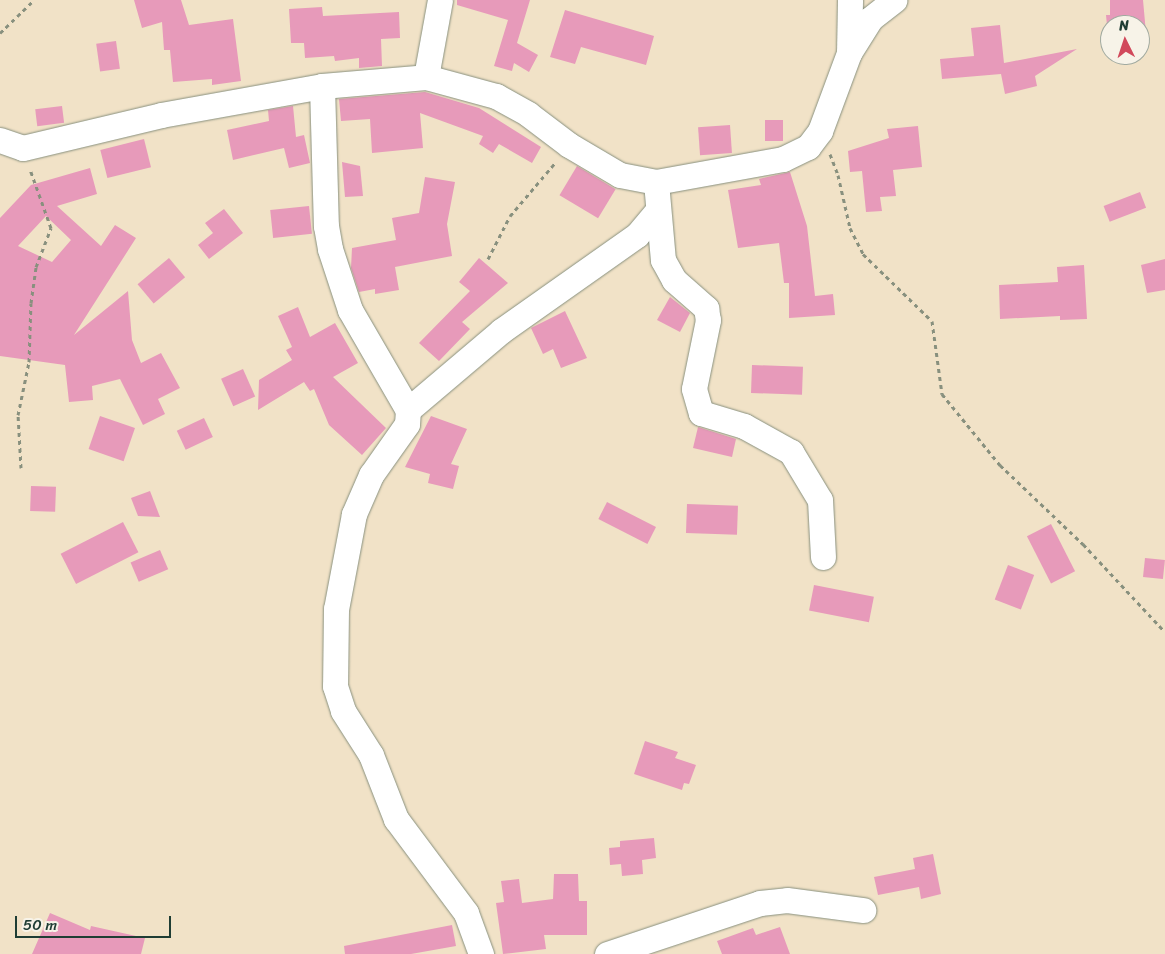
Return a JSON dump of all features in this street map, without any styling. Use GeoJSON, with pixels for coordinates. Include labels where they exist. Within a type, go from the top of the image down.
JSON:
{"type":"FeatureCollection","features":[{"type":"Feature","properties":{"kind":"street"},"geometry":{"type":"LineString","coordinates":[[426,77],[440,0]]}},
{"type":"Feature","properties":{"kind":"street"},"geometry":{"type":"LineString","coordinates":[[849,53],[850,0]]}},
{"type":"Feature","properties":{"kind":"street"},"geometry":{"type":"LineString","coordinates":[[0,140],[23,148],[162,115],[322,86],[426,77],[496,96],[528,114],[569,145],[620,175],[656,182],[783,159],[808,147],[820,131],[849,53],[870,19],[894,0]]}},
{"type":"Feature","properties":{"kind":"street"},"geometry":{"type":"LineString","coordinates":[[322,86],[326,226],[330,249],[350,310],[408,410],[406,424],[371,475],[354,514],[336,609],[335,686],[343,711],[371,755],[396,819],[466,913],[481,954]]}},
{"type":"Feature","properties":{"kind":"street"},"geometry":{"type":"LineString","coordinates":[[656,182],[657,211],[663,260],[674,280],[706,308],[708,320],[694,389],[701,413],[744,426],[791,452],[820,500],[823,556]]}},
{"type":"Feature","properties":{"kind":"street"},"geometry":{"type":"LineString","coordinates":[[408,410],[502,332],[637,235],[657,211]]}},
{"type":"Feature","properties":{"kind":"street"},"geometry":{"type":"LineString","coordinates":[[607,954],[760,903],[787,900],[862,910]]}},
{"type":"Feature","properties":{"kind":"path"},"geometry":{"type":"LineString","coordinates":[[0,33],[34,0]]}},
{"type":"Feature","properties":{"kind":"path"},"geometry":{"type":"LineString","coordinates":[[820,131],[838,175],[850,228],[862,254],[932,322],[942,394],[1000,465],[1083,544],[1165,632]]}},
{"type":"Feature","properties":{"kind":"path"},"geometry":{"type":"LineString","coordinates":[[488,259],[510,216],[569,145]]}},
{"type":"Feature","properties":{"kind":"path"},"geometry":{"type":"LineString","coordinates":[[21,468],[18,414],[29,362],[31,303],[36,267],[51,228],[23,148]]}},
{"type":"Feature","properties":{"kind":"building"},"geometry":{"type":"Polygon","coordinates":[[[134,0],[181,0],[189,25],[233,19],[241,81],[212,85],[212,79],[173,82],[170,50],[164,50],[162,22],[142,28],[134,0]]]}},
{"type":"Feature","properties":{"kind":"building"},"geometry":{"type":"Polygon","coordinates":[[[457,0],[530,0],[517,43],[538,55],[529,72],[514,63],[512,71],[494,66],[508,20],[457,5],[457,0]]]}},
{"type":"Feature","properties":{"kind":"building"},"geometry":{"type":"Polygon","coordinates":[[[1110,0],[1143,0],[1144,15],[1110,15],[1110,0]]]}},
{"type":"Feature","properties":{"kind":"building"},"geometry":{"type":"Polygon","coordinates":[[[322,7],[323,16],[399,12],[400,38],[381,39],[382,66],[359,68],[359,58],[335,61],[334,56],[305,58],[304,43],[291,43],[289,9],[322,7]]]}},
{"type":"Feature","properties":{"kind":"building"},"geometry":{"type":"Polygon","coordinates":[[[565,10],[654,36],[646,65],[581,47],[575,64],[550,57],[565,10]]]}},
{"type":"Feature","properties":{"kind":"building"},"geometry":{"type":"Polygon","coordinates":[[[1000,25],[1004,63],[1077,49],[1035,76],[1037,86],[1005,94],[1001,74],[942,79],[940,59],[974,56],[971,28],[1000,25]]]}},
{"type":"Feature","properties":{"kind":"building"},"geometry":{"type":"Polygon","coordinates":[[[116,41],[120,69],[100,72],[96,44],[116,41]]]}},
{"type":"Feature","properties":{"kind":"building"},"geometry":{"type":"Polygon","coordinates":[[[425,92],[479,108],[541,147],[532,163],[499,144],[493,153],[479,144],[483,136],[420,113],[423,148],[372,153],[370,119],[341,121],[339,99],[425,92]]]}},
{"type":"Feature","properties":{"kind":"building"},"geometry":{"type":"Polygon","coordinates":[[[62,106],[64,123],[37,126],[35,109],[62,106]]]}},
{"type":"Feature","properties":{"kind":"building"},"geometry":{"type":"Polygon","coordinates":[[[293,106],[296,137],[304,135],[310,163],[289,168],[284,148],[233,160],[227,130],[269,121],[268,110],[293,106]]]}},
{"type":"Feature","properties":{"kind":"building"},"geometry":{"type":"Polygon","coordinates":[[[765,120],[783,120],[783,141],[765,141],[765,120]]]}},
{"type":"Feature","properties":{"kind":"building"},"geometry":{"type":"Polygon","coordinates":[[[730,125],[732,153],[700,155],[698,127],[730,125]]]}},
{"type":"Feature","properties":{"kind":"building"},"geometry":{"type":"Polygon","coordinates":[[[918,126],[922,167],[893,170],[896,196],[880,197],[882,211],[866,212],[862,171],[850,172],[848,151],[889,138],[887,129],[918,126]]]}},
{"type":"Feature","properties":{"kind":"building"},"geometry":{"type":"Polygon","coordinates":[[[144,139],[151,167],[107,178],[100,150],[144,139]]]}},
{"type":"Feature","properties":{"kind":"building"},"geometry":{"type":"Polygon","coordinates":[[[342,162],[360,166],[363,196],[345,197],[342,162]]]}},
{"type":"Feature","properties":{"kind":"building"},"geometry":{"type":"Polygon","coordinates":[[[577,166],[616,189],[598,218],[559,195],[577,166]]]}},
{"type":"Feature","properties":{"kind":"building"},"geometry":{"type":"Polygon","coordinates":[[[90,168],[97,194],[57,206],[101,246],[115,225],[136,238],[74,335],[128,291],[132,340],[141,363],[161,353],[180,388],[158,399],[165,414],[143,425],[120,379],[92,386],[93,400],[69,402],[65,365],[0,356],[0,218],[31,185],[90,168]],[[46,216],[18,246],[52,262],[71,240],[46,216]]]}},
{"type":"Feature","properties":{"kind":"building"},"geometry":{"type":"Polygon","coordinates":[[[790,172],[807,226],[815,296],[833,294],[835,315],[789,318],[789,283],[784,283],[779,243],[738,248],[728,190],[761,185],[759,179],[790,172]]]}},
{"type":"Feature","properties":{"kind":"building"},"geometry":{"type":"Polygon","coordinates":[[[425,177],[455,182],[447,224],[452,256],[395,267],[399,290],[375,294],[375,289],[359,292],[351,268],[352,248],[396,240],[392,218],[419,213],[425,177]]]}},
{"type":"Feature","properties":{"kind":"building"},"geometry":{"type":"Polygon","coordinates":[[[1140,192],[1146,208],[1110,222],[1104,206],[1140,192]]]}},
{"type":"Feature","properties":{"kind":"building"},"geometry":{"type":"Polygon","coordinates":[[[309,206],[312,234],[273,238],[270,210],[309,206]]]}},
{"type":"Feature","properties":{"kind":"building"},"geometry":{"type":"Polygon","coordinates":[[[224,209],[243,233],[209,259],[198,245],[213,233],[205,223],[224,209]]]}},
{"type":"Feature","properties":{"kind":"building"},"geometry":{"type":"Polygon","coordinates":[[[169,258],[185,277],[154,304],[138,284],[169,258]]]}},
{"type":"Feature","properties":{"kind":"building"},"geometry":{"type":"Polygon","coordinates":[[[479,258],[508,283],[462,322],[470,329],[439,361],[419,343],[470,291],[459,282],[479,258]]]}},
{"type":"Feature","properties":{"kind":"building"},"geometry":{"type":"Polygon","coordinates":[[[1165,259],[1165,290],[1147,293],[1141,265],[1165,259]]]}},
{"type":"Feature","properties":{"kind":"building"},"geometry":{"type":"Polygon","coordinates":[[[1084,265],[1087,319],[1060,320],[1060,316],[1000,319],[999,285],[1058,282],[1057,267],[1084,265]]]}},
{"type":"Feature","properties":{"kind":"building"},"geometry":{"type":"Polygon","coordinates":[[[670,297],[690,313],[680,332],[657,320],[670,297]]]}},
{"type":"Feature","properties":{"kind":"building"},"geometry":{"type":"Polygon","coordinates":[[[298,307],[310,337],[335,323],[358,363],[333,377],[386,428],[362,455],[329,425],[314,389],[310,391],[304,382],[258,410],[259,380],[292,360],[286,350],[292,347],[278,316],[298,307]]]}},
{"type":"Feature","properties":{"kind":"building"},"geometry":{"type":"Polygon","coordinates":[[[565,311],[587,358],[561,368],[553,349],[543,354],[531,328],[565,311]]]}},
{"type":"Feature","properties":{"kind":"building"},"geometry":{"type":"Polygon","coordinates":[[[752,365],[803,367],[802,395],[751,393],[752,365]]]}},
{"type":"Feature","properties":{"kind":"building"},"geometry":{"type":"Polygon","coordinates":[[[243,369],[255,396],[233,406],[221,379],[243,369]]]}},
{"type":"Feature","properties":{"kind":"building"},"geometry":{"type":"Polygon","coordinates":[[[100,416],[135,428],[124,461],[89,449],[100,416]]]}},
{"type":"Feature","properties":{"kind":"building"},"geometry":{"type":"Polygon","coordinates":[[[431,416],[467,429],[451,464],[459,466],[453,489],[428,483],[430,474],[405,467],[431,416]]]}},
{"type":"Feature","properties":{"kind":"building"},"geometry":{"type":"Polygon","coordinates":[[[204,418],[213,437],[186,450],[177,431],[204,418]]]}},
{"type":"Feature","properties":{"kind":"building"},"geometry":{"type":"Polygon","coordinates":[[[698,427],[736,439],[732,457],[693,448],[698,427]]]}},
{"type":"Feature","properties":{"kind":"building"},"geometry":{"type":"Polygon","coordinates":[[[31,486],[56,487],[55,512],[30,511],[31,486]]]}},
{"type":"Feature","properties":{"kind":"building"},"geometry":{"type":"Polygon","coordinates":[[[150,491],[160,517],[138,516],[131,498],[150,491]]]}},
{"type":"Feature","properties":{"kind":"building"},"geometry":{"type":"Polygon","coordinates":[[[607,502],[656,527],[647,544],[598,519],[607,502]]]}},
{"type":"Feature","properties":{"kind":"building"},"geometry":{"type":"Polygon","coordinates":[[[687,504],[738,506],[737,535],[686,533],[687,504]]]}},
{"type":"Feature","properties":{"kind":"building"},"geometry":{"type":"Polygon","coordinates":[[[123,522],[138,552],[76,584],[61,554],[123,522]]]}},
{"type":"Feature","properties":{"kind":"building"},"geometry":{"type":"Polygon","coordinates":[[[1051,524],[1075,571],[1051,583],[1027,536],[1051,524]]]}},
{"type":"Feature","properties":{"kind":"building"},"geometry":{"type":"Polygon","coordinates":[[[160,550],[168,569],[139,582],[131,563],[160,550]]]}},
{"type":"Feature","properties":{"kind":"building"},"geometry":{"type":"Polygon","coordinates":[[[1145,558],[1165,560],[1163,579],[1143,577],[1145,558]]]}},
{"type":"Feature","properties":{"kind":"building"},"geometry":{"type":"Polygon","coordinates":[[[1008,565],[1034,575],[1021,610],[995,600],[1008,565]]]}},
{"type":"Feature","properties":{"kind":"building"},"geometry":{"type":"Polygon","coordinates":[[[814,585],[874,597],[869,622],[809,611],[814,585]]]}},
{"type":"Feature","properties":{"kind":"building"},"geometry":{"type":"Polygon","coordinates":[[[645,741],[678,752],[675,758],[696,765],[689,784],[684,783],[682,790],[634,774],[645,741]]]}},
{"type":"Feature","properties":{"kind":"building"},"geometry":{"type":"Polygon","coordinates":[[[654,838],[656,858],[642,860],[643,874],[622,876],[621,864],[610,865],[609,848],[620,847],[620,841],[654,838]]]}},
{"type":"Feature","properties":{"kind":"building"},"geometry":{"type":"Polygon","coordinates":[[[933,854],[941,894],[921,899],[919,887],[878,895],[874,877],[915,869],[913,858],[933,854]]]}},
{"type":"Feature","properties":{"kind":"building"},"geometry":{"type":"Polygon","coordinates":[[[554,874],[578,874],[579,901],[587,901],[587,935],[544,935],[546,949],[503,954],[496,903],[504,902],[501,881],[519,879],[522,903],[553,899],[554,874]]]}},
{"type":"Feature","properties":{"kind":"building"},"geometry":{"type":"Polygon","coordinates":[[[50,913],[90,930],[91,926],[145,938],[141,954],[32,954],[50,913]]]}},
{"type":"Feature","properties":{"kind":"building"},"geometry":{"type":"Polygon","coordinates":[[[452,925],[456,946],[411,954],[345,954],[344,946],[452,925]]]}},
{"type":"Feature","properties":{"kind":"building"},"geometry":{"type":"Polygon","coordinates":[[[780,927],[790,954],[722,954],[717,941],[753,928],[756,935],[780,927]]]}}]}
